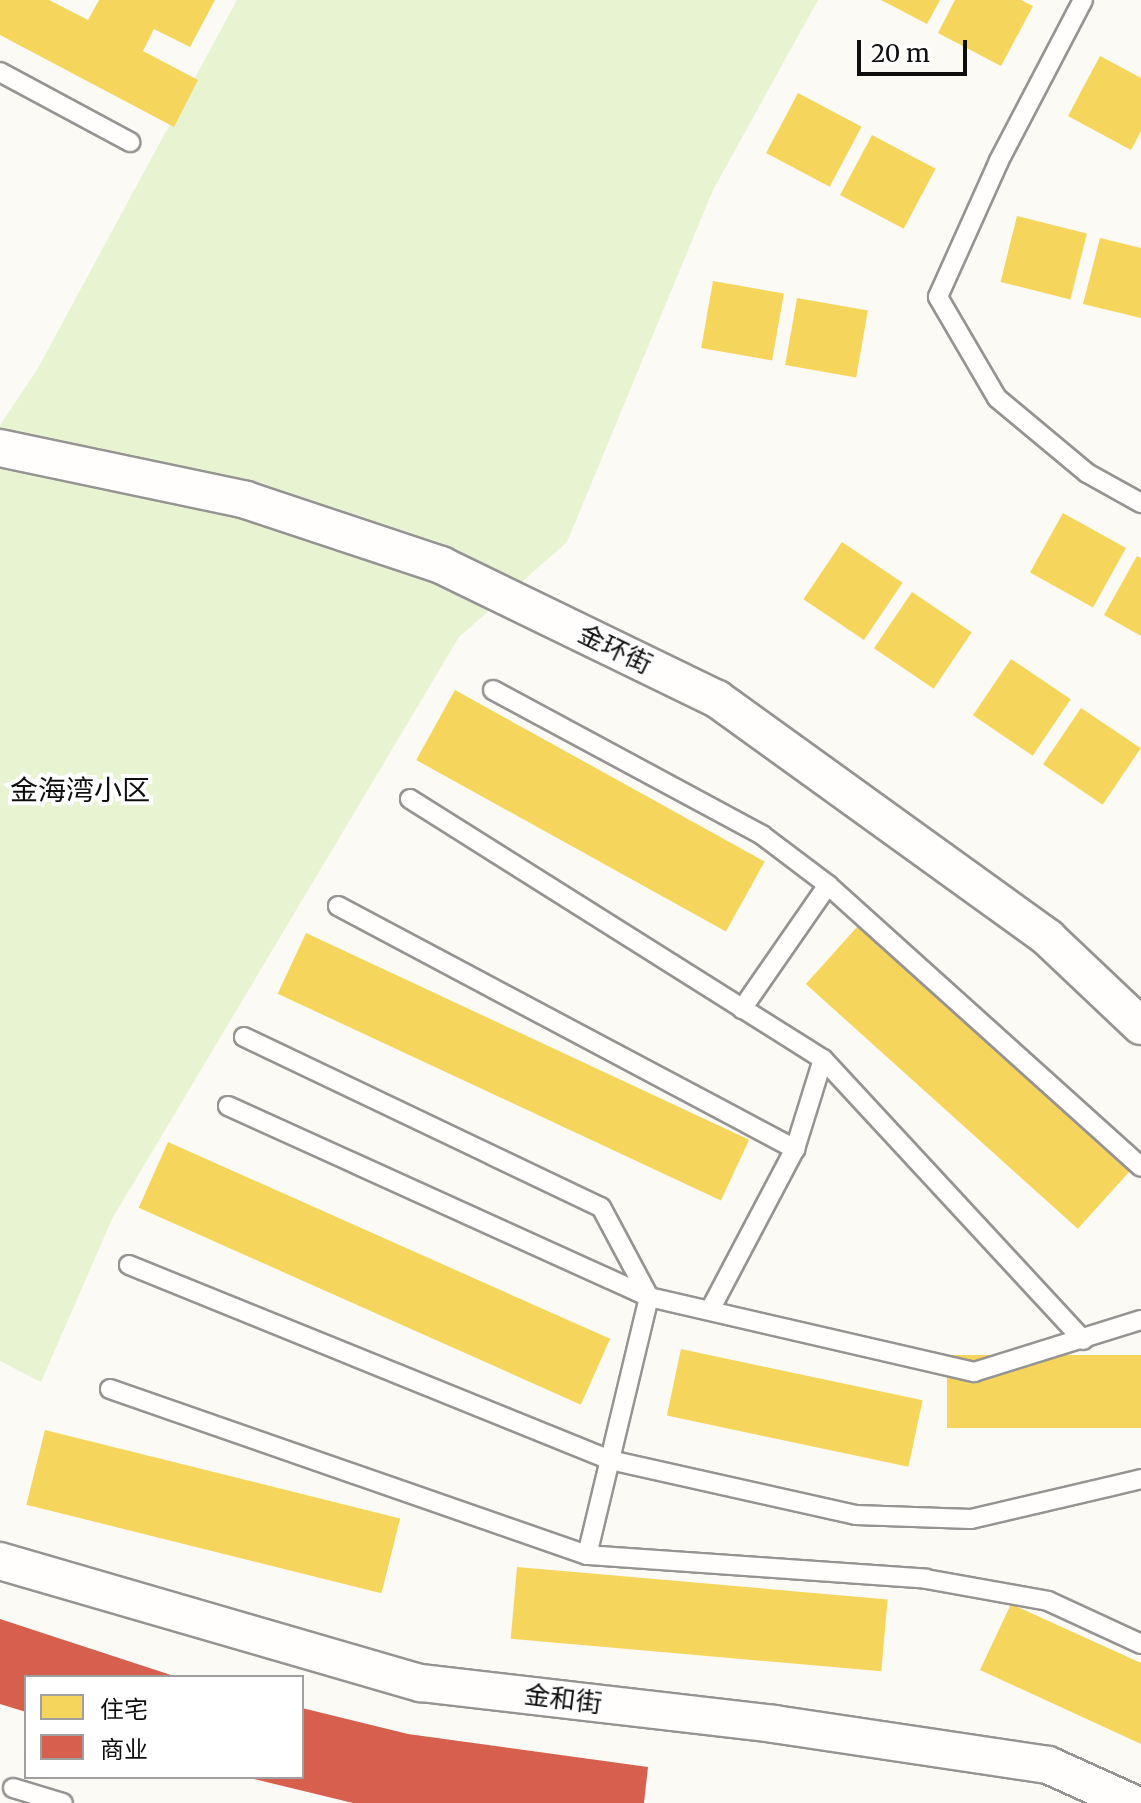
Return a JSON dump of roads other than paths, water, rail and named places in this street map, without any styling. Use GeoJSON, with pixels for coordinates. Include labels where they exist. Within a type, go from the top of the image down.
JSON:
{"type":"FeatureCollection","features":[{"type":"Feature","properties":{"kind":"street","name":"金环街"},"geometry":{"type":"LineString","coordinates":[[0,448],[246,500],[441,565],[717,699],[1048,938],[1141,1026]]}},
{"type":"Feature","properties":{"kind":"street","name":"金和街"},"geometry":{"type":"LineString","coordinates":[[0,1561],[421,1683],[774,1724],[1048,1765],[1132,1803]]}},
{"type":"Feature","properties":{"kind":"lane"},"geometry":{"type":"LineString","coordinates":[[1083,0],[999,161],[938,297],[997,398],[1087,473],[1141,503]]}},
{"type":"Feature","properties":{"kind":"lane"},"geometry":{"type":"LineString","coordinates":[[0,72],[130,142]]}},
{"type":"Feature","properties":{"kind":"lane"},"geometry":{"type":"LineString","coordinates":[[493,690],[762,835],[828,885],[1141,1167]]}},
{"type":"Feature","properties":{"kind":"lane"},"geometry":{"type":"LineString","coordinates":[[410,799],[823,1059],[1083,1340]]}},
{"type":"Feature","properties":{"kind":"lane"},"geometry":{"type":"LineString","coordinates":[[742,1009],[828,885]]}},
{"type":"Feature","properties":{"kind":"lane"},"geometry":{"type":"LineString","coordinates":[[338,906],[795,1149]]}},
{"type":"Feature","properties":{"kind":"lane"},"geometry":{"type":"LineString","coordinates":[[244,1037],[601,1207],[649,1297],[587,1555]]}},
{"type":"Feature","properties":{"kind":"lane"},"geometry":{"type":"LineString","coordinates":[[710,1310],[795,1149],[823,1059]]}},
{"type":"Feature","properties":{"kind":"lane"},"geometry":{"type":"LineString","coordinates":[[228,1106],[649,1297],[974,1372],[1141,1320]]}},
{"type":"Feature","properties":{"kind":"lane"},"geometry":{"type":"LineString","coordinates":[[129,1265],[610,1460],[856,1515],[971,1519],[1141,1479]]}},
{"type":"Feature","properties":{"kind":"lane"},"geometry":{"type":"LineString","coordinates":[[110,1389],[587,1555],[926,1579],[1048,1601],[1141,1644]]}},
{"type":"Feature","properties":{"kind":"lane"},"geometry":{"type":"LineString","coordinates":[[13,1788],[63,1803]]}},
{"type":"Feature","properties":{"kind":"district","name":"金海湾小区"},"geometry":{"type":"Point","coordinates":[80,790]}}]}
